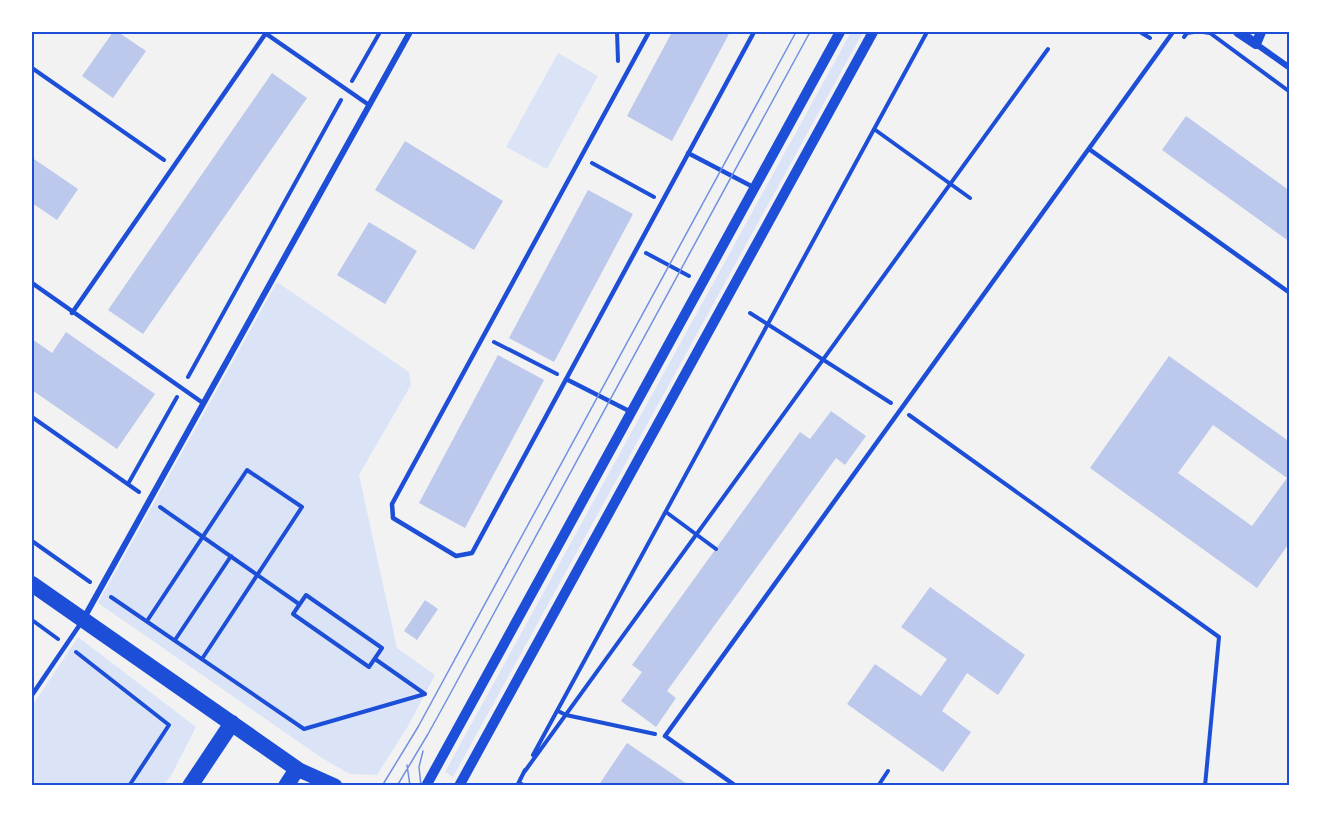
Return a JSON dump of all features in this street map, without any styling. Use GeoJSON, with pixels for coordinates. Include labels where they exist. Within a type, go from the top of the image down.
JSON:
{"type":"FeatureCollection","features":[{"type":"Feature","properties":{"kind":"highway"},"geometry":{"type":"LineString","coordinates":[[32,584],[297,769],[286,786]]}},
{"type":"Feature","properties":{"kind":"highway"},"geometry":{"type":"LineString","coordinates":[[190,786],[232,723]]}},
{"type":"Feature","properties":{"kind":"main road"},"geometry":{"type":"LineString","coordinates":[[297,769],[315,786]]}},
{"type":"Feature","properties":{"kind":"main road"},"geometry":{"type":"LineString","coordinates":[[297,769],[335,786]]}},
{"type":"Feature","properties":{"kind":"street"},"geometry":{"type":"LineString","coordinates":[[83,620],[410,32]]}},
{"type":"Feature","properties":{"kind":"street"},"geometry":{"type":"LineString","coordinates":[[426,786],[840,32]]}},
{"type":"Feature","properties":{"kind":"street"},"geometry":{"type":"LineString","coordinates":[[459,786],[873,32]]}},
{"type":"Feature","properties":{"kind":"street"},"geometry":{"type":"LineString","coordinates":[[1238,32],[1290,68]]}},
{"type":"Feature","properties":{"kind":"street"},"geometry":{"type":"LineString","coordinates":[[1256,44],[1261,32]]}},
{"type":"Feature","properties":{"kind":"lane"},"geometry":{"type":"LineString","coordinates":[[73,312],[264,32],[369,105]]}},
{"type":"Feature","properties":{"kind":"lane"},"geometry":{"type":"LineString","coordinates":[[649,32],[392,504],[393,518],[456,556],[472,553],[754,32]]}},
{"type":"Feature","properties":{"kind":"lane"},"geometry":{"type":"LineString","coordinates":[[736,786],[664,736],[1173,32]]}},
{"type":"Feature","properties":{"kind":"lane"},"geometry":{"type":"LineString","coordinates":[[1089,149],[1290,293]]}},
{"type":"Feature","properties":{"kind":"lane"},"geometry":{"type":"LineString","coordinates":[[688,153],[755,188]]}},
{"type":"Feature","properties":{"kind":"lane"},"geometry":{"type":"LineString","coordinates":[[32,283],[203,403]]}},
{"type":"Feature","properties":{"kind":"lane"},"geometry":{"type":"LineString","coordinates":[[567,379],[631,413]]}},
{"type":"Feature","properties":{"kind":"lane"},"geometry":{"type":"LineString","coordinates":[[32,695],[83,620]]}},
{"type":"Feature","properties":{"kind":"path"},"geometry":{"type":"LineString","coordinates":[[128,484],[380,32]]}},
{"type":"Feature","properties":{"kind":"path"},"geometry":{"type":"LineString","coordinates":[[524,786],[518,784],[927,32]]}},
{"type":"Feature","properties":{"kind":"path"},"geometry":{"type":"LineString","coordinates":[[1140,32],[1150,38]]}},
{"type":"Feature","properties":{"kind":"path"},"geometry":{"type":"LineString","coordinates":[[1203,32],[1210,33],[1290,92]]}},
{"type":"Feature","properties":{"kind":"path"},"geometry":{"type":"LineString","coordinates":[[525,771],[1048,49]]}},
{"type":"Feature","properties":{"kind":"path"},"geometry":{"type":"LineString","coordinates":[[32,68],[174,166]]}},
{"type":"Feature","properties":{"kind":"path"},"geometry":{"type":"LineString","coordinates":[[874,129],[970,198]]}},
{"type":"Feature","properties":{"kind":"path"},"geometry":{"type":"LineString","coordinates":[[581,157],[662,201]]}},
{"type":"Feature","properties":{"kind":"path"},"geometry":{"type":"LineString","coordinates":[[637,248],[691,277]]}},
{"type":"Feature","properties":{"kind":"path"},"geometry":{"type":"LineString","coordinates":[[750,313],[901,409],[1219,637],[1205,786]]}},
{"type":"Feature","properties":{"kind":"path"},"geometry":{"type":"LineString","coordinates":[[483,336],[567,379]]}},
{"type":"Feature","properties":{"kind":"path"},"geometry":{"type":"LineString","coordinates":[[32,417],[299,604]]}},
{"type":"Feature","properties":{"kind":"path"},"geometry":{"type":"LineString","coordinates":[[147,621],[247,470],[302,507],[201,659]]}},
{"type":"Feature","properties":{"kind":"path"},"geometry":{"type":"LineString","coordinates":[[666,512],[716,549]]}},
{"type":"Feature","properties":{"kind":"path"},"geometry":{"type":"LineString","coordinates":[[32,541],[304,729],[425,694],[375,659]]}},
{"type":"Feature","properties":{"kind":"path"},"geometry":{"type":"LineString","coordinates":[[175,640],[231,556]]}},
{"type":"Feature","properties":{"kind":"path"},"geometry":{"type":"LineString","coordinates":[[306,595],[382,648],[375,659],[369,667],[293,614],[306,595]]}},
{"type":"Feature","properties":{"kind":"path"},"geometry":{"type":"LineString","coordinates":[[32,620],[169,725],[129,786]]}},
{"type":"Feature","properties":{"kind":"path"},"geometry":{"type":"LineString","coordinates":[[558,711],[566,715],[664,736]]}},
{"type":"Feature","properties":{"kind":"path"},"geometry":{"type":"LineString","coordinates":[[878,786],[888,771]]}},
{"type":"Feature","properties":{"kind":"shaded area"},"geometry":{"type":"Polygon","coordinates":[[[851,32],[863,32],[453,777],[445,772],[851,32]]]}},
{"type":"Feature","properties":{"kind":"shaded area"},"geometry":{"type":"Polygon","coordinates":[[[558,53],[598,76],[547,169],[506,147],[558,53]]]}},
{"type":"Feature","properties":{"kind":"shaded area"},"geometry":{"type":"Polygon","coordinates":[[[277,282],[409,372],[411,385],[359,475],[397,648],[435,675],[408,726],[377,775],[350,774],[322,758],[98,603],[277,282]]]}},
{"type":"Feature","properties":{"kind":"shaded area"},"geometry":{"type":"Polygon","coordinates":[[[78,637],[196,727],[164,785],[32,786],[32,706],[78,637]]]}},
{"type":"Feature","properties":{"kind":"building"},"geometry":{"type":"Polygon","coordinates":[[[113,32],[118,32],[146,51],[113,98],[82,76],[113,32]]]}},
{"type":"Feature","properties":{"kind":"building"},"geometry":{"type":"Polygon","coordinates":[[[672,32],[730,32],[672,141],[627,116],[672,32]]]}},
{"type":"Feature","properties":{"kind":"building"},"geometry":{"type":"Polygon","coordinates":[[[272,73],[307,98],[143,334],[108,310],[272,73]]]}},
{"type":"Feature","properties":{"kind":"building"},"geometry":{"type":"Polygon","coordinates":[[[1186,116],[1290,191],[1290,242],[1162,150],[1186,116]]]}},
{"type":"Feature","properties":{"kind":"building"},"geometry":{"type":"Polygon","coordinates":[[[405,141],[503,201],[474,250],[375,190],[405,141]]]}},
{"type":"Feature","properties":{"kind":"building"},"geometry":{"type":"Polygon","coordinates":[[[34,159],[78,189],[57,220],[32,203],[32,163],[34,159]]]}},
{"type":"Feature","properties":{"kind":"building"},"geometry":{"type":"Polygon","coordinates":[[[588,190],[633,214],[554,362],[509,338],[588,190]]]}},
{"type":"Feature","properties":{"kind":"building"},"geometry":{"type":"Polygon","coordinates":[[[369,222],[417,251],[385,304],[337,275],[369,222]]]}},
{"type":"Feature","properties":{"kind":"building"},"geometry":{"type":"Polygon","coordinates":[[[66,332],[155,394],[117,449],[32,390],[32,339],[52,353],[66,332]]]}},
{"type":"Feature","properties":{"kind":"building"},"geometry":{"type":"Polygon","coordinates":[[[498,355],[544,380],[465,528],[419,503],[498,355]]]}},
{"type":"Feature","properties":{"kind":"building"},"geometry":{"type":"Polygon","coordinates":[[[1169,356],[1290,442],[1290,542],[1257,588],[1090,468],[1169,356]],[[1213,425],[1178,473],[1252,526],[1287,478],[1213,425]]]}},
{"type":"Feature","properties":{"kind":"building"},"geometry":{"type":"Polygon","coordinates":[[[831,411],[866,436],[845,465],[836,458],[667,691],[676,698],[656,727],[621,701],[642,672],[632,665],[800,432],[810,439],[831,411]]]}},
{"type":"Feature","properties":{"kind":"building"},"geometry":{"type":"Polygon","coordinates":[[[930,587],[1025,655],[998,695],[967,673],[942,711],[971,732],[943,772],[847,704],[875,664],[921,696],[947,659],[901,627],[930,587]]]}},
{"type":"Feature","properties":{"kind":"building"},"geometry":{"type":"Polygon","coordinates":[[[425,600],[438,609],[417,640],[404,631],[425,600]]]}},
{"type":"Feature","properties":{"kind":"building"},"geometry":{"type":"Polygon","coordinates":[[[627,743],[658,764],[690,786],[598,786],[627,743]]]}},
{"type":"Feature","properties":{"kind":"tram line"},"geometry":{"type":"LineString","coordinates":[[382,786],[418,727],[796,32]]}},
{"type":"Feature","properties":{"kind":"tram line"},"geometry":{"type":"LineString","coordinates":[[397,786],[443,707],[810,32]]}},
{"type":"Feature","properties":{"kind":"tram line"},"geometry":{"type":"LineString","coordinates":[[421,786],[419,767],[423,751]]}},
{"type":"Feature","properties":{"kind":"tram line"},"geometry":{"type":"LineString","coordinates":[[407,765],[410,786]]}}]}
